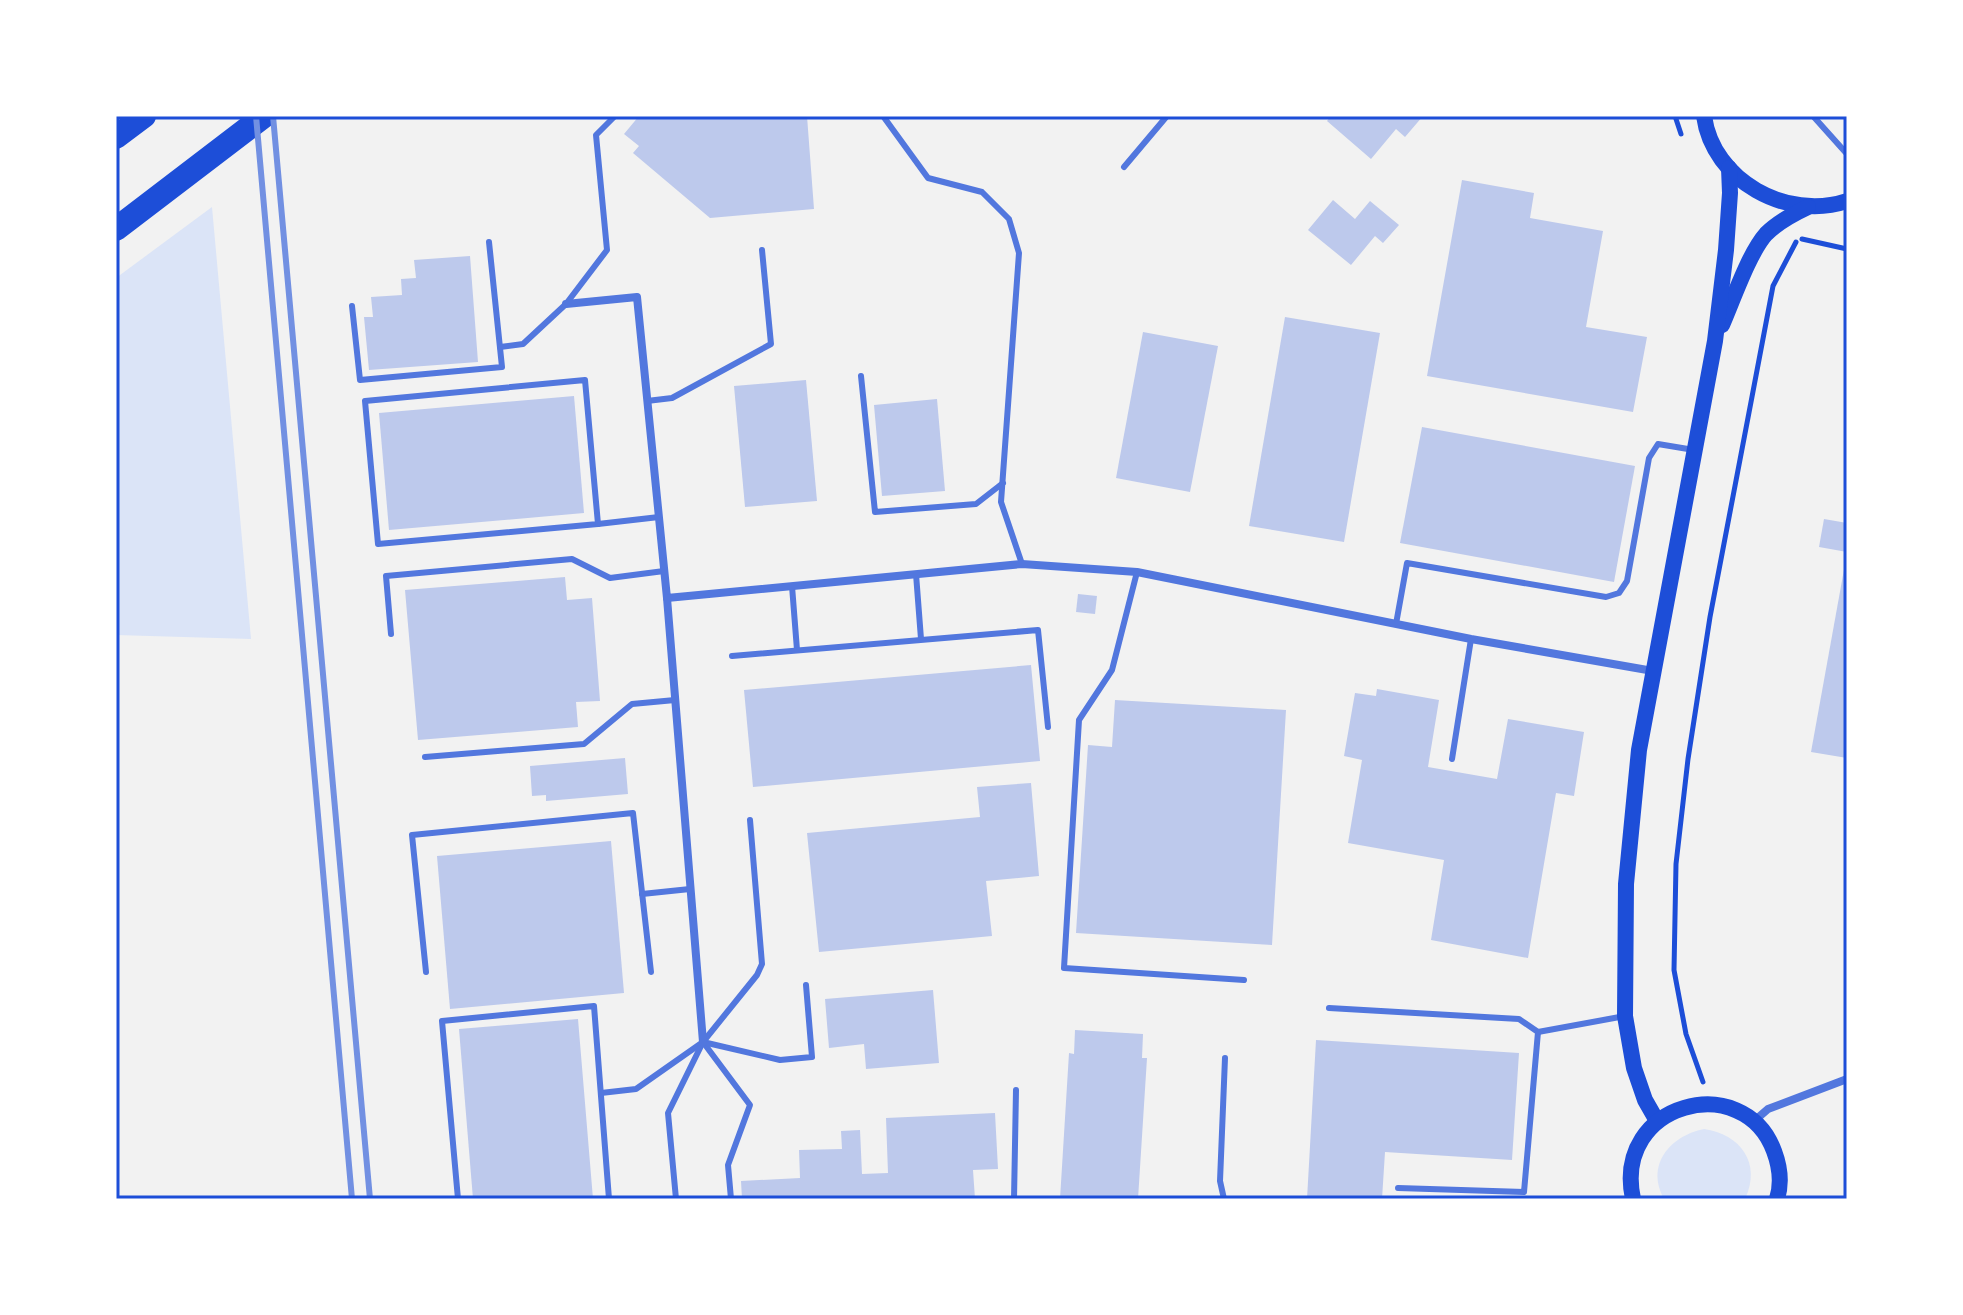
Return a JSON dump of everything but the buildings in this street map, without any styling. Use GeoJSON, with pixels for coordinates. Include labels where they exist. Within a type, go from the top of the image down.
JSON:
{"type":"FeatureCollection","features":[{"type":"Feature","properties":{"kind":"highway"},"geometry":{"type":"LineString","coordinates":[[116,137],[144,116]]}},
{"type":"Feature","properties":{"kind":"highway"},"geometry":{"type":"LineString","coordinates":[[116,229],[264,116]]}},
{"type":"Feature","properties":{"kind":"main road"},"geometry":{"type":"LineString","coordinates":[[1704,116],[1715,147],[1745,184],[1786,204],[1843,206]]}},
{"type":"Feature","properties":{"kind":"main road"},"geometry":{"type":"LineString","coordinates":[[1657,1121],[1645,1100],[1634,1068],[1625,1016],[1626,884],[1639,750],[1715,341],[1726,250],[1729,168]]}},
{"type":"Feature","properties":{"kind":"main road"},"geometry":{"type":"LineString","coordinates":[[1715,341],[1765,235],[1790,215],[1808,207]]}},
{"type":"Feature","properties":{"kind":"main road"},"geometry":{"type":"LineString","coordinates":[[1628,1195],[1635,1151],[1644,1134],[1657,1121],[1682,1107],[1711,1104],[1741,1112],[1764,1132],[1778,1160],[1777,1199]]}},
{"type":"Feature","properties":{"kind":"street"},"geometry":{"type":"LineString","coordinates":[[566,304],[637,297],[667,598],[703,1042]]}},
{"type":"Feature","properties":{"kind":"street"},"geometry":{"type":"LineString","coordinates":[[667,598],[1022,564],[1137,572],[1471,639],[1654,671]]}},
{"type":"Feature","properties":{"kind":"street"},"geometry":{"type":"LineString","coordinates":[[1753,1122],[1768,1109],[1847,1079]]}},
{"type":"Feature","properties":{"kind":"lane"},"geometry":{"type":"LineString","coordinates":[[500,347],[523,344],[566,304],[607,250],[596,135],[615,116]]}},
{"type":"Feature","properties":{"kind":"lane"},"geometry":{"type":"LineString","coordinates":[[883,116],[928,178],[982,192],[1009,219],[1019,253],[1001,502],[1022,564]]}},
{"type":"Feature","properties":{"kind":"lane"},"geometry":{"type":"LineString","coordinates":[[1124,167],[1167,116]]}},
{"type":"Feature","properties":{"kind":"lane"},"geometry":{"type":"LineString","coordinates":[[1813,116],[1847,154]]}},
{"type":"Feature","properties":{"kind":"lane"},"geometry":{"type":"LineString","coordinates":[[352,306],[360,380],[502,367],[489,242]]}},
{"type":"Feature","properties":{"kind":"lane"},"geometry":{"type":"LineString","coordinates":[[647,401],[672,398],[771,344],[762,250]]}},
{"type":"Feature","properties":{"kind":"lane"},"geometry":{"type":"LineString","coordinates":[[861,376],[875,512],[976,504],[1003,483]]}},
{"type":"Feature","properties":{"kind":"lane"},"geometry":{"type":"LineString","coordinates":[[598,524],[585,380],[365,401],[378,544],[598,524],[659,517]]}},
{"type":"Feature","properties":{"kind":"lane"},"geometry":{"type":"LineString","coordinates":[[1396,624],[1407,563],[1606,597],[1619,593],[1627,581],[1649,458],[1658,444],[1694,450]]}},
{"type":"Feature","properties":{"kind":"lane"},"geometry":{"type":"LineString","coordinates":[[391,634],[386,576],[572,559],[610,578],[664,571]]}},
{"type":"Feature","properties":{"kind":"lane"},"geometry":{"type":"LineString","coordinates":[[1137,572],[1112,670],[1079,720],[1064,968],[1244,980]]}},
{"type":"Feature","properties":{"kind":"lane"},"geometry":{"type":"LineString","coordinates":[[916,574],[921,639]]}},
{"type":"Feature","properties":{"kind":"lane"},"geometry":{"type":"LineString","coordinates":[[792,586],[797,650]]}},
{"type":"Feature","properties":{"kind":"lane"},"geometry":{"type":"LineString","coordinates":[[732,656],[1038,630],[1048,727]]}},
{"type":"Feature","properties":{"kind":"lane"},"geometry":{"type":"LineString","coordinates":[[1452,759],[1471,639]]}},
{"type":"Feature","properties":{"kind":"lane"},"geometry":{"type":"LineString","coordinates":[[425,757],[584,744],[632,704],[675,700]]}},
{"type":"Feature","properties":{"kind":"lane"},"geometry":{"type":"LineString","coordinates":[[426,972],[412,835],[633,813],[651,972]]}},
{"type":"Feature","properties":{"kind":"lane"},"geometry":{"type":"LineString","coordinates":[[676,1199],[668,1113],[703,1042],[757,975],[762,964],[750,820]]}},
{"type":"Feature","properties":{"kind":"lane"},"geometry":{"type":"LineString","coordinates":[[642,894],[690,889]]}},
{"type":"Feature","properties":{"kind":"lane"},"geometry":{"type":"LineString","coordinates":[[601,1093],[636,1089],[703,1042],[780,1060],[812,1057],[806,985]]}},
{"type":"Feature","properties":{"kind":"lane"},"geometry":{"type":"LineString","coordinates":[[458,1199],[442,1021],[594,1006],[609,1199]]}},
{"type":"Feature","properties":{"kind":"lane"},"geometry":{"type":"LineString","coordinates":[[1329,1008],[1519,1019],[1538,1032],[1625,1016]]}},
{"type":"Feature","properties":{"kind":"lane"},"geometry":{"type":"LineString","coordinates":[[1398,1188],[1524,1192],[1538,1032]]}},
{"type":"Feature","properties":{"kind":"lane"},"geometry":{"type":"LineString","coordinates":[[703,1042],[750,1105],[728,1165],[731,1199]]}},
{"type":"Feature","properties":{"kind":"lane"},"geometry":{"type":"LineString","coordinates":[[1224,1199],[1220,1181],[1225,1058]]}},
{"type":"Feature","properties":{"kind":"lane"},"geometry":{"type":"LineString","coordinates":[[1014,1199],[1016,1090]]}},
{"type":"Feature","properties":{"kind":"path"},"geometry":{"type":"LineString","coordinates":[[1711,1104],[1686,1034],[1674,970],[1676,864],[1688,759],[1710,617],[1773,286],[1798,238],[1847,249]]}},
{"type":"Feature","properties":{"kind":"shaded area"},"geometry":{"type":"Polygon","coordinates":[[[212,207],[251,639],[116,635],[116,278],[212,207]]]}},
{"type":"Feature","properties":{"kind":"shaded area"},"geometry":{"type":"Polygon","coordinates":[[[1704,1129],[1728,1137],[1744,1152],[1751,1174],[1745,1199],[1664,1199],[1657,1175],[1664,1154],[1681,1138],[1704,1129]]]}},
{"type":"Feature","properties":{"kind":"railway"},"geometry":{"type":"LineString","coordinates":[[256,116],[352,1199]]}},
{"type":"Feature","properties":{"kind":"railway"},"geometry":{"type":"LineString","coordinates":[[273,116],[370,1199]]}}]}
